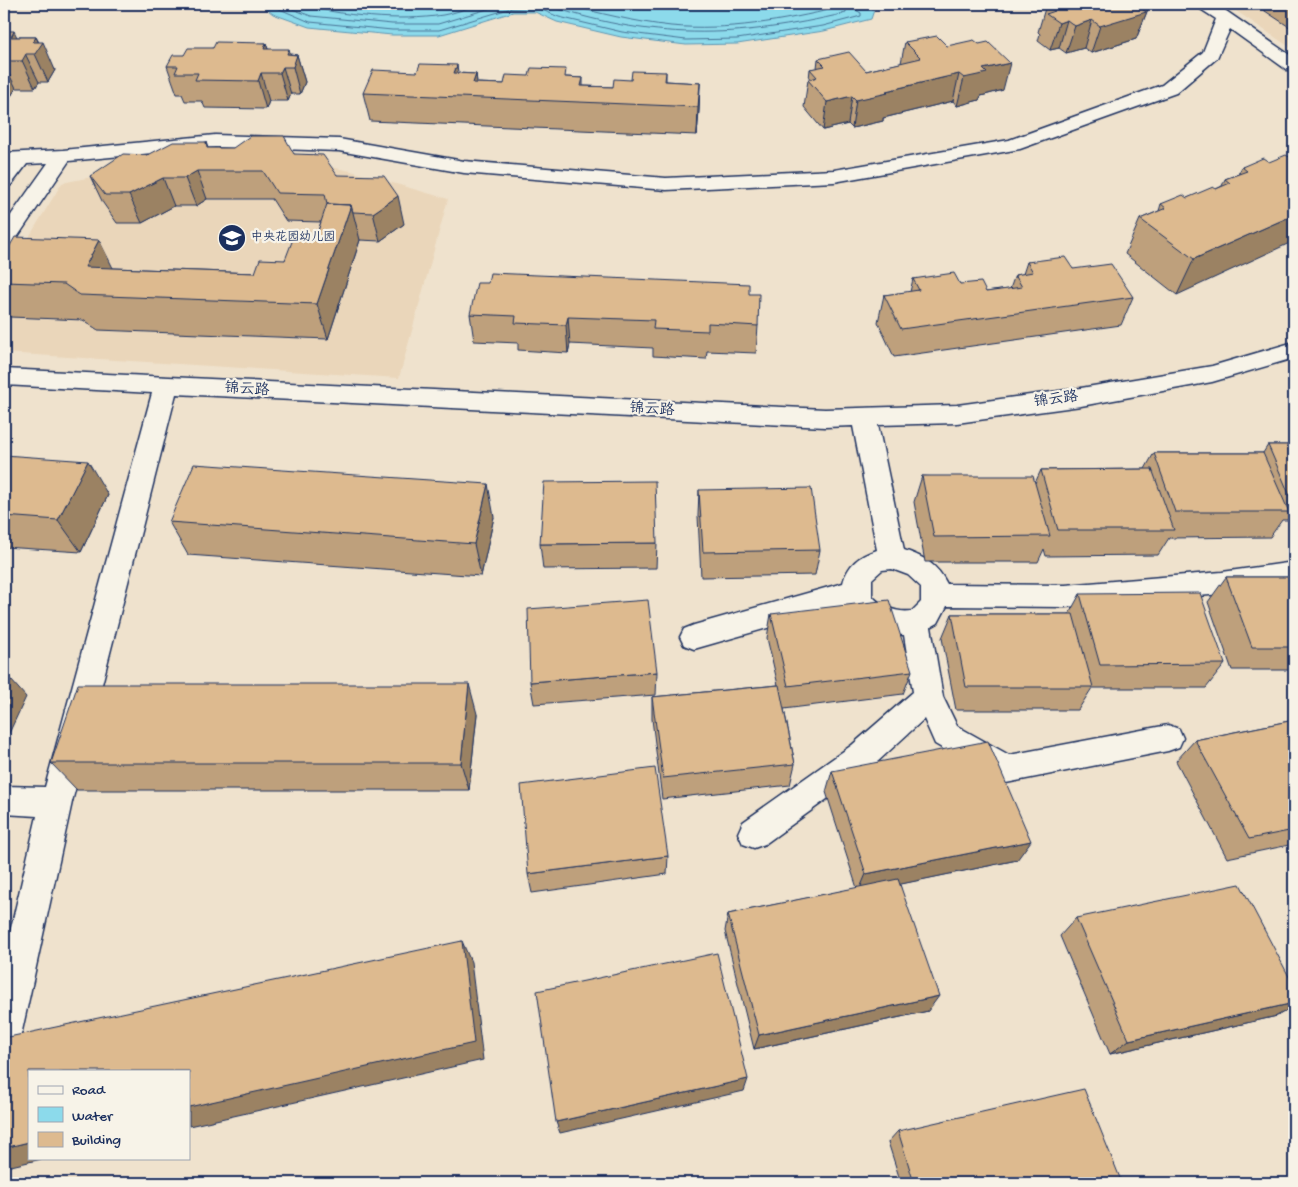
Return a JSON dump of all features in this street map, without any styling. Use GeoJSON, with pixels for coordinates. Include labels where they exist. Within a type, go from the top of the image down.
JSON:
{"type":"FeatureCollection","features":[{"type":"Feature","properties":{"kind":"street"},"geometry":{"type":"LineString","coordinates":[[1205,4],[1294,66]]}},
{"type":"Feature","properties":{"kind":"street"},"geometry":{"type":"LineString","coordinates":[[4,181],[12,159],[63,156],[215,141],[339,146],[464,167],[666,184],[834,176],[1013,146],[1169,89],[1211,54],[1225,18]]}},
{"type":"Feature","properties":{"kind":"street"},"geometry":{"type":"LineString","coordinates":[[4,240],[63,156]]}},
{"type":"Feature","properties":{"kind":"street","name":"锦云路"},"geometry":{"type":"LineString","coordinates":[[4,377],[825,418],[957,414],[1081,397],[1212,374],[1294,350]]}},
{"type":"Feature","properties":{"kind":"street"},"geometry":{"type":"LineString","coordinates":[[4,1031],[56,802],[166,386]]}},
{"type":"Feature","properties":{"kind":"street"},"geometry":{"type":"LineString","coordinates":[[864,417],[892,558]]}},
{"type":"Feature","properties":{"kind":"street"},"geometry":{"type":"LineString","coordinates":[[892,558],[905,560],[918,566],[928,574],[934,584],[936,595],[934,606],[927,614],[916,621],[890,622],[878,618],[867,610],[860,601],[856,591],[856,581],[861,571],[869,564],[892,558]]}},
{"type":"Feature","properties":{"kind":"street"},"geometry":{"type":"LineString","coordinates":[[936,595],[1065,596],[1294,574]]}},
{"type":"Feature","properties":{"kind":"street"},"geometry":{"type":"LineString","coordinates":[[694,637],[856,591]]}},
{"type":"Feature","properties":{"kind":"street"},"geometry":{"type":"LineString","coordinates":[[916,621],[928,696],[946,734],[1006,769],[1168,738]]}},
{"type":"Feature","properties":{"kind":"street"},"geometry":{"type":"LineString","coordinates":[[754,833],[863,755],[928,696]]}},
{"type":"Feature","properties":{"kind":"street"},"geometry":{"type":"LineString","coordinates":[[4,800],[56,802]]}},
{"type":"Feature","properties":{"kind":"shaded area"},"geometry":{"type":"Polygon","coordinates":[[[1226,4],[1294,4],[1294,50],[1226,4]]]}},
{"type":"Feature","properties":{"kind":"shaded area","name":"中央花园幼儿园"},"geometry":{"type":"Polygon","coordinates":[[[268,155],[351,171],[448,199],[399,378],[4,353],[4,278],[62,183],[186,158],[268,155]]]}},
{"type":"Feature","properties":{"kind":"water"},"geometry":{"type":"Polygon","coordinates":[[[260,4],[850,4],[874,10],[871,19],[824,31],[737,44],[686,45],[621,37],[557,22],[535,12],[513,12],[439,35],[392,35],[309,27],[273,14],[260,4]]]}},
{"type":"Feature","properties":{"kind":"building"},"geometry":{"type":"Polygon","coordinates":[[[1142,4],[1137,5],[1146,12],[1100,26],[1092,20],[1075,26],[1067,20],[1059,23],[1046,14],[1055,11],[1046,5],[1142,4]]]}},
{"type":"Feature","properties":{"kind":"building"},"geometry":{"type":"Polygon","coordinates":[[[4,31],[14,31],[11,37],[36,37],[33,42],[43,42],[35,54],[26,54],[22,61],[4,61],[4,31]]]}},
{"type":"Feature","properties":{"kind":"building"},"geometry":{"type":"Polygon","coordinates":[[[937,36],[947,46],[974,40],[979,44],[988,42],[1010,63],[983,69],[987,73],[964,78],[959,74],[856,100],[852,96],[827,102],[808,80],[817,77],[810,69],[825,66],[818,59],[849,52],[866,71],[921,58],[905,42],[937,36]]]}},
{"type":"Feature","properties":{"kind":"building"},"geometry":{"type":"Polygon","coordinates":[[[216,42],[266,43],[264,49],[289,49],[287,54],[297,55],[293,67],[283,67],[280,73],[261,73],[258,81],[195,80],[198,73],[175,73],[178,66],[167,66],[173,55],[184,55],[188,48],[213,48],[216,42]]]}},
{"type":"Feature","properties":{"kind":"building"},"geometry":{"type":"Polygon","coordinates":[[[420,64],[457,65],[454,73],[476,74],[473,83],[504,84],[506,75],[529,76],[531,68],[566,69],[565,77],[583,78],[581,86],[613,87],[614,79],[631,80],[632,71],[666,72],[665,81],[700,83],[698,107],[363,93],[373,70],[417,72],[420,64]]]}},
{"type":"Feature","properties":{"kind":"building"},"geometry":{"type":"Polygon","coordinates":[[[250,136],[284,136],[294,154],[323,155],[337,175],[384,176],[398,196],[373,213],[353,212],[351,205],[327,204],[325,194],[277,193],[263,171],[197,171],[185,178],[163,178],[129,195],[105,195],[90,176],[123,154],[148,155],[173,142],[206,142],[207,148],[233,148],[250,136]]]}},
{"type":"Feature","properties":{"kind":"building"},"geometry":{"type":"Polygon","coordinates":[[[1286,155],[1291,158],[1294,157],[1294,215],[1194,259],[1140,219],[1166,208],[1161,204],[1183,195],[1187,198],[1213,187],[1216,189],[1230,183],[1225,179],[1247,171],[1242,167],[1263,158],[1269,162],[1286,155]]]}},
{"type":"Feature","properties":{"kind":"building"},"geometry":{"type":"Polygon","coordinates":[[[327,204],[351,205],[317,304],[80,295],[64,284],[4,282],[4,256],[15,237],[99,240],[85,267],[255,273],[260,259],[285,260],[293,239],[315,240],[327,204]]]}},
{"type":"Feature","properties":{"kind":"building"},"geometry":{"type":"Polygon","coordinates":[[[1065,257],[1073,269],[1111,264],[1133,297],[901,329],[884,295],[919,290],[913,279],[954,273],[960,284],[981,282],[986,292],[1022,287],[1015,275],[1033,272],[1027,262],[1065,257]]]}},
{"type":"Feature","properties":{"kind":"building"},"geometry":{"type":"Polygon","coordinates":[[[490,273],[749,284],[749,294],[759,294],[758,326],[708,323],[708,331],[653,329],[654,320],[568,317],[566,325],[515,323],[516,316],[470,314],[477,283],[488,283],[490,273]]]}},
{"type":"Feature","properties":{"kind":"building"},"geometry":{"type":"Polygon","coordinates":[[[1268,445],[1294,445],[1294,503],[1293,503],[1268,445]]]}},
{"type":"Feature","properties":{"kind":"building"},"geometry":{"type":"Polygon","coordinates":[[[1154,453],[1263,453],[1289,512],[1175,512],[1154,453]]]}},
{"type":"Feature","properties":{"kind":"building"},"geometry":{"type":"Polygon","coordinates":[[[4,455],[88,461],[58,520],[4,516],[4,455]]]}},
{"type":"Feature","properties":{"kind":"building"},"geometry":{"type":"Polygon","coordinates":[[[194,464],[488,484],[474,544],[169,522],[194,464]]]}},
{"type":"Feature","properties":{"kind":"building"},"geometry":{"type":"Polygon","coordinates":[[[1152,469],[1174,530],[1058,530],[1041,470],[1152,469]]]}},
{"type":"Feature","properties":{"kind":"building"},"geometry":{"type":"Polygon","coordinates":[[[922,476],[1033,476],[1050,536],[934,537],[922,476]]]}},
{"type":"Feature","properties":{"kind":"building"},"geometry":{"type":"Polygon","coordinates":[[[655,481],[657,543],[540,544],[544,482],[655,481]]]}},
{"type":"Feature","properties":{"kind":"building"},"geometry":{"type":"Polygon","coordinates":[[[811,488],[820,550],[703,552],[699,490],[811,488]]]}},
{"type":"Feature","properties":{"kind":"building"},"geometry":{"type":"Polygon","coordinates":[[[1226,577],[1294,577],[1294,647],[1252,647],[1226,577]]]}},
{"type":"Feature","properties":{"kind":"building"},"geometry":{"type":"Polygon","coordinates":[[[1200,593],[1225,664],[1100,665],[1080,594],[1200,593]]]}},
{"type":"Feature","properties":{"kind":"building"},"geometry":{"type":"Polygon","coordinates":[[[648,600],[657,672],[530,682],[528,609],[648,600]]]}},
{"type":"Feature","properties":{"kind":"building"},"geometry":{"type":"Polygon","coordinates":[[[889,600],[912,671],[788,686],[771,614],[889,600]]]}},
{"type":"Feature","properties":{"kind":"building"},"geometry":{"type":"Polygon","coordinates":[[[952,614],[1073,614],[1093,687],[966,687],[952,614]]]}},
{"type":"Feature","properties":{"kind":"building"},"geometry":{"type":"Polygon","coordinates":[[[78,684],[469,684],[461,763],[51,763],[78,684]]]}},
{"type":"Feature","properties":{"kind":"building"},"geometry":{"type":"Polygon","coordinates":[[[779,685],[795,764],[663,778],[652,697],[779,685]]]}},
{"type":"Feature","properties":{"kind":"building"},"geometry":{"type":"Polygon","coordinates":[[[1294,720],[1294,830],[1249,839],[1195,740],[1294,720]]]}},
{"type":"Feature","properties":{"kind":"building"},"geometry":{"type":"Polygon","coordinates":[[[988,741],[1031,841],[866,874],[832,771],[988,741]]]}},
{"type":"Feature","properties":{"kind":"building"},"geometry":{"type":"Polygon","coordinates":[[[655,768],[668,856],[528,874],[521,785],[655,768]]]}},
{"type":"Feature","properties":{"kind":"building"},"geometry":{"type":"Polygon","coordinates":[[[898,879],[939,996],[759,1035],[728,914],[898,879]]]}},
{"type":"Feature","properties":{"kind":"building"},"geometry":{"type":"Polygon","coordinates":[[[1240,884],[1294,986],[1294,1003],[1129,1040],[1076,918],[1240,884]]]}},
{"type":"Feature","properties":{"kind":"building"},"geometry":{"type":"Polygon","coordinates":[[[462,941],[474,1043],[190,1107],[190,1070],[28,1070],[28,1142],[4,1148],[4,1038],[462,941]]]}},
{"type":"Feature","properties":{"kind":"building"},"geometry":{"type":"Polygon","coordinates":[[[717,953],[748,1079],[556,1122],[537,991],[717,953]]]}},
{"type":"Feature","properties":{"kind":"building"},"geometry":{"type":"Polygon","coordinates":[[[1084,1089],[1122,1183],[914,1183],[898,1131],[1084,1089]]]}},
{"type":"Feature","properties":{"kind":"place","name":"中央花园幼儿园"},"geometry":{"type":"Point","coordinates":[232,238]}}]}
